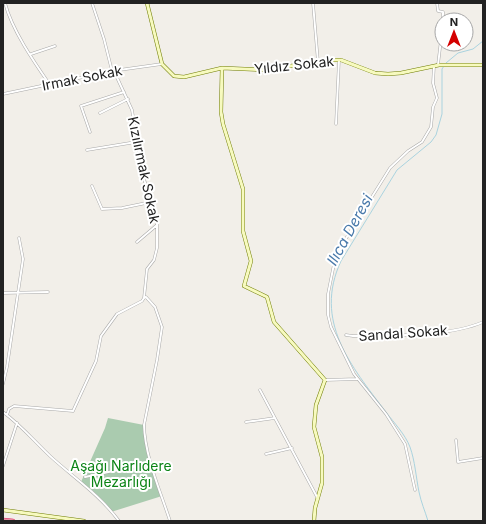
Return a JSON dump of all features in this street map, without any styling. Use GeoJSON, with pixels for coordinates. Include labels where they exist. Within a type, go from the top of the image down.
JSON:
{"type":"FeatureCollection","features":[{"type":"Feature","properties":{"kind":"highway"},"geometry":{"type":"LineString","coordinates":[[3,520],[13,521]]}},
{"type":"Feature","properties":{"kind":"street"},"geometry":{"type":"LineString","coordinates":[[5,3],[8,13],[41,73],[50,85]]}},
{"type":"Feature","properties":{"kind":"street","name":"Kızılırmak Sokak"},"geometry":{"type":"LineString","coordinates":[[92,3],[113,71],[128,99],[132,110],[136,142],[143,176],[156,213],[157,248],[154,260],[147,269],[144,298]]}},
{"type":"Feature","properties":{"kind":"street"},"geometry":{"type":"LineString","coordinates":[[147,3],[162,64]]}},
{"type":"Feature","properties":{"kind":"street"},"geometry":{"type":"LineString","coordinates":[[313,3],[318,62]]}},
{"type":"Feature","properties":{"kind":"street"},"geometry":{"type":"LineString","coordinates":[[437,3],[438,10],[443,12]]}},
{"type":"Feature","properties":{"kind":"street"},"geometry":{"type":"LineString","coordinates":[[31,54],[55,46]]}},
{"type":"Feature","properties":{"kind":"street"},"geometry":{"type":"LineString","coordinates":[[357,379],[331,327],[328,315],[331,274],[345,240],[390,168],[408,151],[422,142],[431,127],[433,107],[437,98],[433,83],[439,52]]}},
{"type":"Feature","properties":{"kind":"street"},"geometry":{"type":"LineString","coordinates":[[336,124],[338,60]]}},
{"type":"Feature","properties":{"kind":"street","name":"Yıldız Sokak"},"geometry":{"type":"LineString","coordinates":[[162,64],[172,75],[179,77],[222,68],[266,70],[338,60],[375,73],[388,74],[401,74],[437,66],[483,65]]}},
{"type":"Feature","properties":{"kind":"street","name":"Irmak Sokak"},"geometry":{"type":"LineString","coordinates":[[3,94],[20,89],[50,85],[113,71],[162,64]]}},
{"type":"Feature","properties":{"kind":"street"},"geometry":{"type":"LineString","coordinates":[[222,68],[223,124],[243,189],[243,231],[251,261],[244,286],[267,297],[274,322],[325,380]]}},
{"type":"Feature","properties":{"kind":"street"},"geometry":{"type":"LineString","coordinates":[[90,132],[81,106],[124,92]]}},
{"type":"Feature","properties":{"kind":"street"},"geometry":{"type":"LineString","coordinates":[[100,113],[128,99]]}},
{"type":"Feature","properties":{"kind":"street"},"geometry":{"type":"LineString","coordinates":[[87,150],[136,142]]}},
{"type":"Feature","properties":{"kind":"street"},"geometry":{"type":"LineString","coordinates":[[92,186],[102,209],[122,208],[151,202]]}},
{"type":"Feature","properties":{"kind":"street"},"geometry":{"type":"LineString","coordinates":[[137,242],[157,225]]}},
{"type":"Feature","properties":{"kind":"street"},"geometry":{"type":"LineString","coordinates":[[3,384],[7,367],[23,259],[19,238]]}},
{"type":"Feature","properties":{"kind":"street"},"geometry":{"type":"LineString","coordinates":[[3,293],[48,292]]}},
{"type":"Feature","properties":{"kind":"street"},"geometry":{"type":"LineString","coordinates":[[7,415],[9,409],[14,406],[73,411],[96,362],[101,336],[116,314],[142,301],[146,297],[151,301],[162,327],[158,360],[144,424],[144,434],[151,463],[170,521]]}},
{"type":"Feature","properties":{"kind":"street","name":"Sandal Sokak"},"geometry":{"type":"LineString","coordinates":[[346,335],[423,334],[469,327],[483,322]]}},
{"type":"Feature","properties":{"kind":"street"},"geometry":{"type":"LineString","coordinates":[[325,380],[360,379],[386,414],[405,444],[415,490]]}},
{"type":"Feature","properties":{"kind":"street"},"geometry":{"type":"LineString","coordinates":[[314,521],[315,508],[322,483],[322,457],[314,427],[316,405],[325,380]]}},
{"type":"Feature","properties":{"kind":"street"},"geometry":{"type":"LineString","coordinates":[[260,390],[318,498]]}},
{"type":"Feature","properties":{"kind":"street"},"geometry":{"type":"LineString","coordinates":[[3,412],[72,476],[92,490],[119,521]]}},
{"type":"Feature","properties":{"kind":"street"},"geometry":{"type":"LineString","coordinates":[[246,422],[275,418]]}},
{"type":"Feature","properties":{"kind":"street"},"geometry":{"type":"LineString","coordinates":[[3,466],[17,424]]}},
{"type":"Feature","properties":{"kind":"street"},"geometry":{"type":"LineString","coordinates":[[456,440],[458,462],[483,458]]}},
{"type":"Feature","properties":{"kind":"street"},"geometry":{"type":"LineString","coordinates":[[266,454],[292,448]]}},
{"type":"Feature","properties":{"kind":"street"},"geometry":{"type":"LineString","coordinates":[[85,477],[151,463]]}},
{"type":"Feature","properties":{"kind":"street"},"geometry":{"type":"LineString","coordinates":[[3,510],[84,521]]}},
{"type":"Feature","properties":{"kind":"green space","name":"Aşağı Narlıdere Mezarlığı"},"geometry":{"type":"Polygon","coordinates":[[[108,418],[144,425],[148,452],[162,496],[111,512],[92,490],[81,482],[108,418]]]}},
{"type":"Feature","properties":{"kind":"waterway","name":"Ilıca Deresi"},"geometry":{"type":"LineString","coordinates":[[446,63],[458,53],[473,49],[483,41]]}},
{"type":"Feature","properties":{"kind":"waterway","name":"Ilıca Deresi"},"geometry":{"type":"LineString","coordinates":[[428,521],[420,496],[412,452],[408,442],[349,360],[340,342],[334,323],[331,303],[333,283],[341,261],[397,170],[431,142],[436,135],[442,114],[442,69],[444,66]]}}]}
